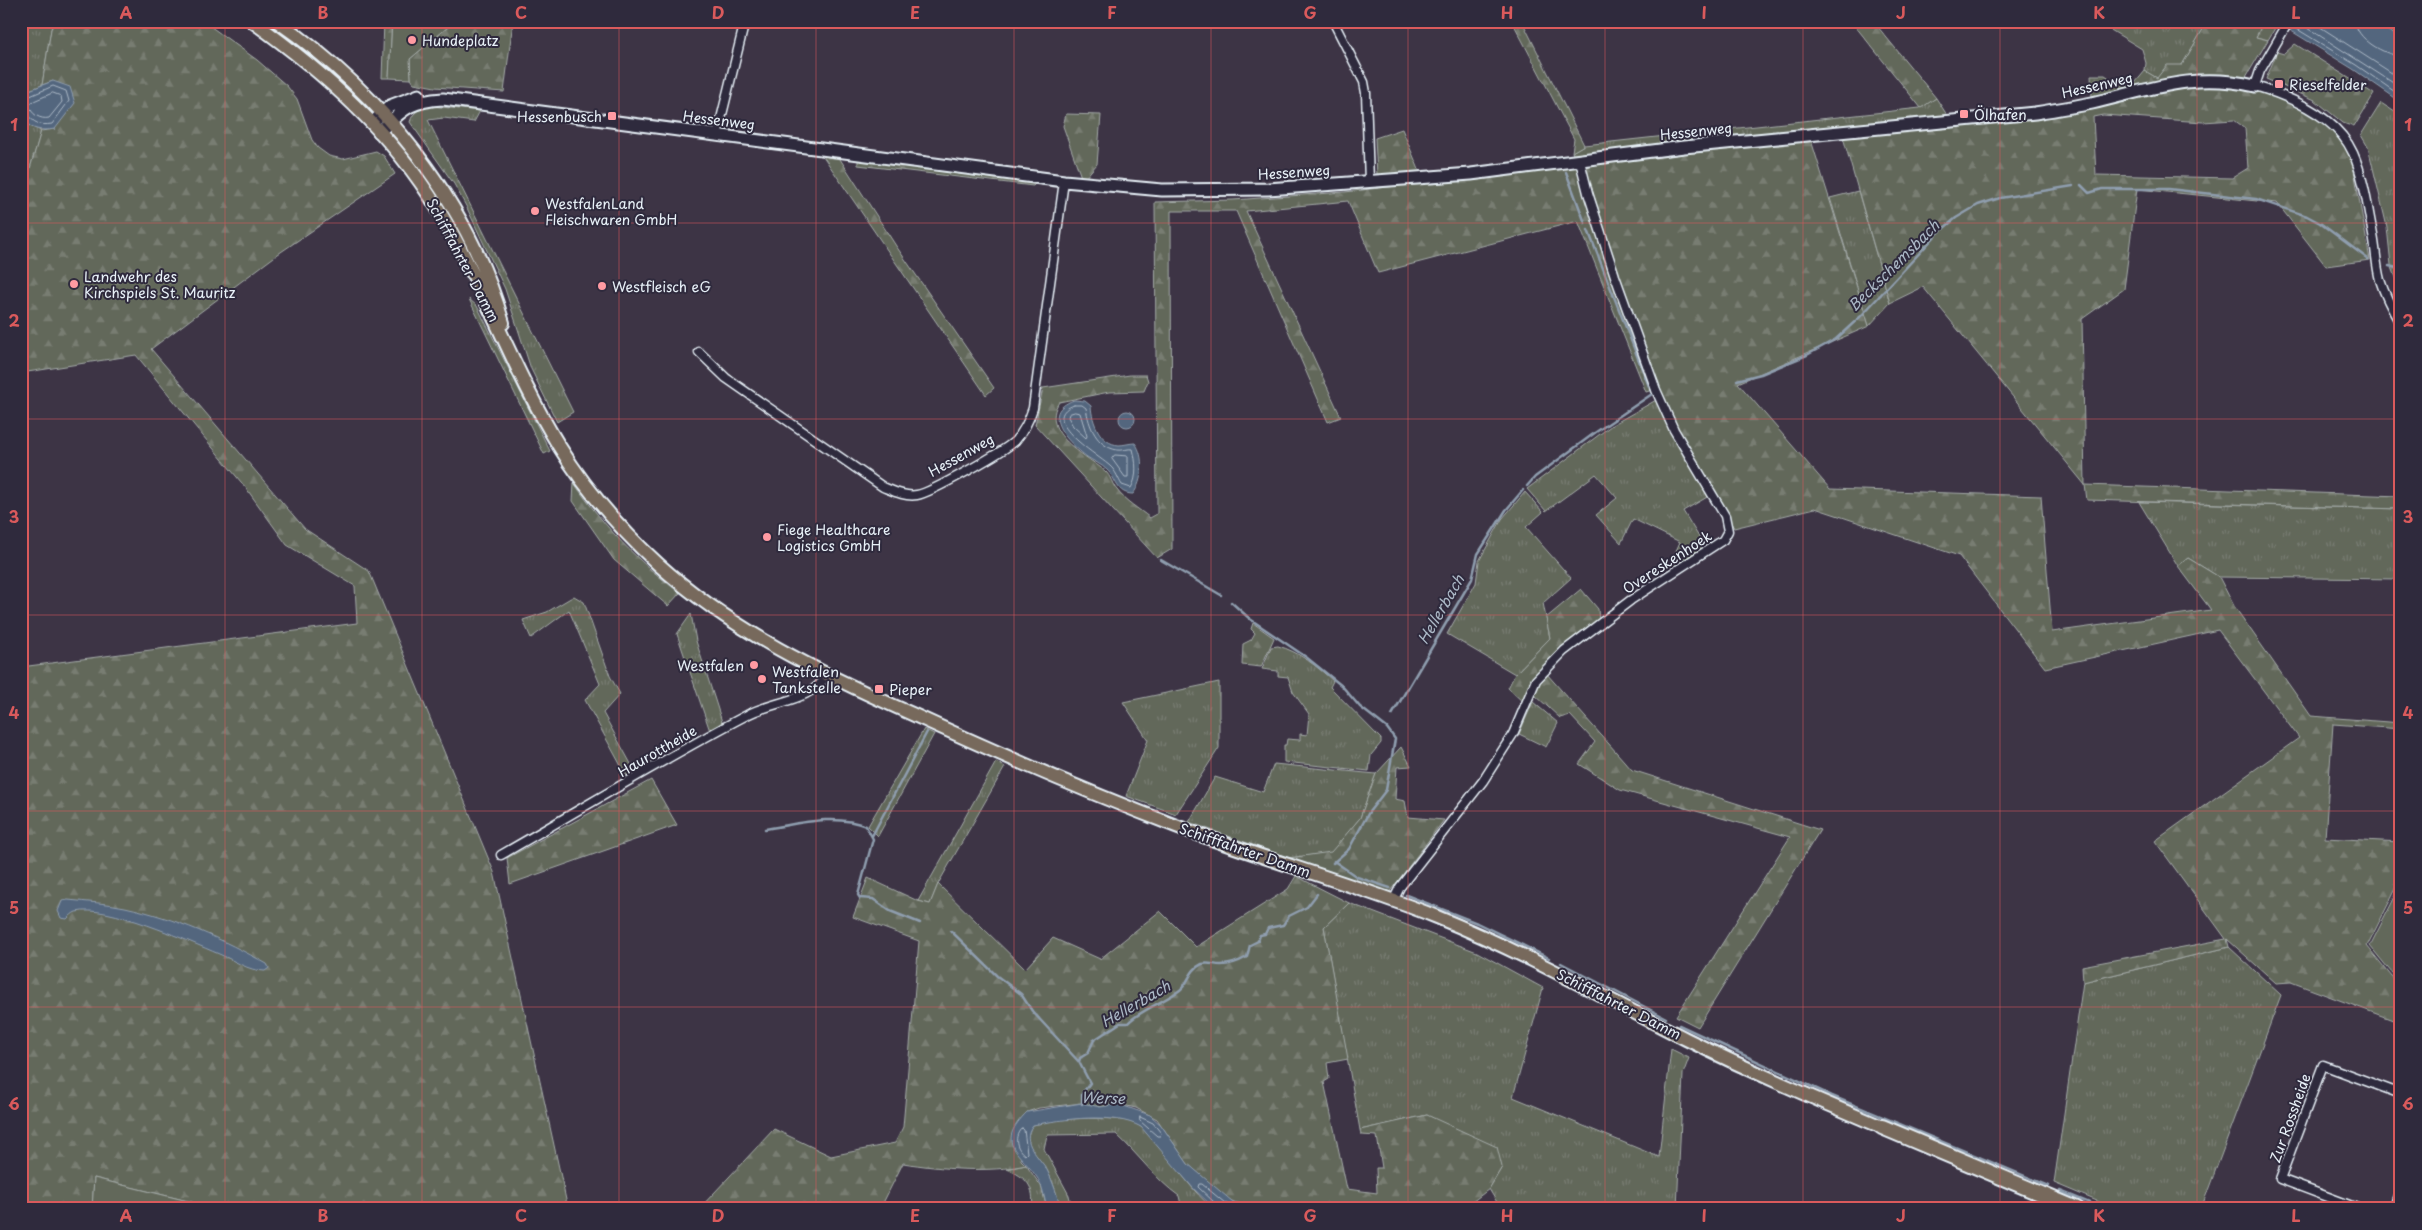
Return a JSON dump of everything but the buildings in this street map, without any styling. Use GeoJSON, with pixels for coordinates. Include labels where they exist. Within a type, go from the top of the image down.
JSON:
{"type":"FeatureCollection","features":[{"type":"Feature","properties":{"kind":"highway","name":"Schifffahrter Damm"},"geometry":{"type":"LineString","coordinates":[[1882,1127],[2077,1209]]}},
{"type":"Feature","properties":{"kind":"main road","name":"Schifffahrter Damm"},"geometry":{"type":"LineString","coordinates":[[252,21],[319,72],[376,128],[421,184],[442,216],[479,287],[537,408],[565,456],[594,496],[635,542],[663,568],[708,604],[756,637],[827,675],[1007,757],[1175,826],[1393,901],[1473,932],[1522,954],[1742,1066],[1882,1127]]}},
{"type":"Feature","properties":{"kind":"main road","name":"Schifffahrter Damm"},"geometry":{"type":"LineString","coordinates":[[277,21],[346,76],[386,118],[434,178],[472,241],[486,271],[514,361]]}},
{"type":"Feature","properties":{"kind":"street"},"geometry":{"type":"LineString","coordinates":[[717,135],[744,21]]}},
{"type":"Feature","properties":{"kind":"street"},"geometry":{"type":"LineString","coordinates":[[1333,21],[1364,82],[1369,182]]}},
{"type":"Feature","properties":{"kind":"street"},"geometry":{"type":"LineString","coordinates":[[2289,21],[2260,71],[2255,86],[2284,96],[2309,109],[2326,120],[2345,138],[2358,165],[2373,234],[2380,280],[2386,297],[2401,326]]}},
{"type":"Feature","properties":{"kind":"street","name":"Hessenweg"},"geometry":{"type":"LineString","coordinates":[[376,128],[386,118],[411,104],[443,98],[1064,181],[1152,190],[1198,191],[1268,189],[1471,174],[1684,147],[2035,113],[2091,103],[2178,82],[2209,79],[2255,86]]}},
{"type":"Feature","properties":{"kind":"street","name":"Overeskenhoek"},"geometry":{"type":"LineString","coordinates":[[1393,901],[1400,887],[1488,773],[1513,734],[1536,680],[1564,651],[1631,600],[1723,540],[1728,531],[1725,516],[1674,430],[1656,390],[1615,276],[1588,193],[1580,161]]}},
{"type":"Feature","properties":{"kind":"street","name":"Hessenweg"},"geometry":{"type":"LineString","coordinates":[[699,352],[726,378],[883,487],[896,492],[918,495],[943,484],[1013,443],[1027,425],[1033,408],[1064,181]]}},
{"type":"Feature","properties":{"kind":"street","name":"Haurottheide"},"geometry":{"type":"LineString","coordinates":[[501,855],[749,714],[809,692],[821,685],[827,675]]}},
{"type":"Feature","properties":{"kind":"street","name":"Zur Rossheide"},"geometry":{"type":"LineString","coordinates":[[2360,1209],[2280,1180],[2323,1065],[2401,1094]]}},
{"type":"Feature","properties":{"kind":"street"},"geometry":{"type":"LineString","coordinates":[[2393,1209],[2401,1188]]}},
{"type":"Feature","properties":{"kind":"green space"},"geometry":{"type":"Polygon","coordinates":[[[21,21],[55,21],[51,29],[42,85],[24,92],[21,106],[21,21]]]}},
{"type":"Feature","properties":{"kind":"green space"},"geometry":{"type":"Polygon","coordinates":[[[55,21],[203,21],[257,60],[287,86],[297,99],[312,140],[318,148],[329,156],[343,159],[376,151],[384,156],[395,174],[278,254],[151,349],[305,529],[369,571],[494,872],[568,1209],[202,1209],[192,1202],[94,1178],[92,1209],[21,1209],[21,667],[357,623],[355,586],[287,545],[246,488],[136,355],[21,373],[21,167],[29,172],[41,131],[55,129],[53,81],[42,85],[51,29],[55,21]]]}},
{"type":"Feature","properties":{"kind":"green space"},"geometry":{"type":"Polygon","coordinates":[[[384,21],[392,21],[389,78],[382,78],[384,21]]]}},
{"type":"Feature","properties":{"kind":"green space","name":"Hundeplatz"},"geometry":{"type":"Polygon","coordinates":[[[392,21],[455,21],[410,59],[411,79],[389,78],[392,21]]]}},
{"type":"Feature","properties":{"kind":"green space"},"geometry":{"type":"Polygon","coordinates":[[[455,21],[513,21],[504,92],[435,87],[414,83],[411,79],[410,59],[455,21]]]}},
{"type":"Feature","properties":{"kind":"green space"},"geometry":{"type":"Polygon","coordinates":[[[1512,21],[1522,21],[1584,145],[1572,152],[1574,139],[1512,21]]]}},
{"type":"Feature","properties":{"kind":"green space"},"geometry":{"type":"Polygon","coordinates":[[[1851,21],[1873,21],[1936,98],[1921,108],[1851,21]]]}},
{"type":"Feature","properties":{"kind":"green space"},"geometry":{"type":"Polygon","coordinates":[[[2096,21],[2208,21],[2182,65],[2157,78],[2145,71],[2146,63],[2142,49],[2096,21]]]}},
{"type":"Feature","properties":{"kind":"green space"},"geometry":{"type":"Polygon","coordinates":[[[2208,21],[2247,21],[2261,27],[2256,37],[2268,40],[2246,77],[2229,76],[2092,99],[2091,75],[2105,75],[2120,85],[2135,83],[2145,71],[2157,78],[2167,65],[2182,65],[2208,21]]]}},
{"type":"Feature","properties":{"kind":"green space"},"geometry":{"type":"Polygon","coordinates":[[[2247,21],[2275,21],[2278,23],[2268,40],[2256,37],[2260,27],[2247,21]]]}},
{"type":"Feature","properties":{"kind":"green space"},"geometry":{"type":"Polygon","coordinates":[[[2370,21],[2392,21],[2401,25],[2401,38],[2370,21]]]}},
{"type":"Feature","properties":{"kind":"green space"},"geometry":{"type":"Polygon","coordinates":[[[2295,44],[2374,94],[2354,127],[2343,123],[2315,100],[2266,79],[2277,52],[2284,54],[2295,44]]]}},
{"type":"Feature","properties":{"kind":"green space"},"geometry":{"type":"Polygon","coordinates":[[[2195,85],[2224,85],[2263,93],[2289,103],[2336,131],[2350,148],[2370,260],[2326,266],[2277,203],[2137,189],[2124,289],[2082,319],[2085,485],[1923,287],[1890,303],[1843,137],[2195,85]],[[2103,115],[2093,117],[2096,175],[2232,178],[2248,168],[2245,128],[2234,120],[2203,122],[2103,115]]]}},
{"type":"Feature","properties":{"kind":"green space"},"geometry":{"type":"Polygon","coordinates":[[[1936,98],[1947,115],[1575,158],[1572,152],[1584,145],[1920,108],[1936,98]]]}},
{"type":"Feature","properties":{"kind":"green space"},"geometry":{"type":"Polygon","coordinates":[[[2381,103],[2401,116],[2401,290],[2391,265],[2387,227],[2368,147],[2361,135],[2381,103]]]}},
{"type":"Feature","properties":{"kind":"green space"},"geometry":{"type":"Polygon","coordinates":[[[431,106],[480,111],[474,122],[444,118],[428,120],[573,412],[557,422],[531,369],[505,289],[467,208],[454,184],[410,122],[413,115],[418,111],[431,106]]]}},
{"type":"Feature","properties":{"kind":"green space"},"geometry":{"type":"Polygon","coordinates":[[[21,114],[28,125],[41,131],[29,172],[21,167],[21,114]]]}},
{"type":"Feature","properties":{"kind":"green space"},"geometry":{"type":"Polygon","coordinates":[[[1066,114],[1101,115],[1097,164],[1085,178],[1081,177],[1063,126],[1066,114]]]}},
{"type":"Feature","properties":{"kind":"green space"},"geometry":{"type":"Polygon","coordinates":[[[1402,129],[1420,172],[1377,175],[1375,138],[1402,129]]]}},
{"type":"Feature","properties":{"kind":"green space"},"geometry":{"type":"Polygon","coordinates":[[[1811,140],[1869,326],[1738,383],[1830,489],[2041,496],[2052,632],[2211,610],[2178,566],[2188,558],[2219,577],[2234,606],[2311,716],[2401,723],[2401,729],[2333,724],[2325,838],[2401,842],[2401,879],[2367,946],[2401,988],[2401,1023],[2291,982],[2276,983],[2227,939],[2229,947],[2083,982],[2082,966],[2226,939],[2155,841],[2299,738],[2218,630],[2045,668],[1959,556],[1815,508],[1734,528],[1690,452],[1662,395],[1637,331],[1584,164],[1811,140]]]}},
{"type":"Feature","properties":{"kind":"green space"},"geometry":{"type":"Polygon","coordinates":[[[823,156],[840,159],[896,246],[994,388],[986,395],[823,156]]]}},
{"type":"Feature","properties":{"kind":"green space"},"geometry":{"type":"Polygon","coordinates":[[[858,159],[1037,182],[1033,186],[858,165],[858,159]]]}},
{"type":"Feature","properties":{"kind":"green space"},"geometry":{"type":"Polygon","coordinates":[[[1576,165],[1612,277],[1653,390],[1646,392],[1578,221],[1378,273],[1348,201],[1246,211],[1341,417],[1328,422],[1236,211],[1171,211],[1172,549],[1157,558],[1035,425],[1043,388],[1130,375],[1146,375],[1148,381],[1144,391],[1109,392],[1059,402],[1054,413],[1055,424],[1067,442],[1107,473],[1115,488],[1124,498],[1150,518],[1157,514],[1155,202],[1233,200],[1345,192],[1576,165]]]}},
{"type":"Feature","properties":{"kind":"green space"},"geometry":{"type":"Polygon","coordinates":[[[1858,191],[1890,303],[1869,326],[1830,198],[1858,191]]]}},
{"type":"Feature","properties":{"kind":"green space"},"geometry":{"type":"Polygon","coordinates":[[[469,299],[477,306],[550,451],[544,454],[469,299]]]}},
{"type":"Feature","properties":{"kind":"green space"},"geometry":{"type":"Polygon","coordinates":[[[1658,399],[1709,496],[1683,511],[1705,547],[1674,567],[1671,562],[1680,542],[1633,519],[1621,543],[1596,515],[1617,498],[1596,474],[1546,511],[1527,489],[1612,425],[1658,399]]]}},
{"type":"Feature","properties":{"kind":"green space"},"geometry":{"type":"Polygon","coordinates":[[[574,483],[598,515],[622,542],[649,568],[680,593],[668,606],[614,560],[573,501],[574,483]]]}},
{"type":"Feature","properties":{"kind":"green space"},"geometry":{"type":"Polygon","coordinates":[[[2085,485],[2401,496],[2401,509],[2087,500],[2085,485]]]}},
{"type":"Feature","properties":{"kind":"green space"},"geometry":{"type":"Polygon","coordinates":[[[1525,492],[1543,512],[1526,527],[1571,578],[1543,603],[1550,638],[1515,674],[1447,634],[1476,583],[1479,561],[1502,519],[1525,492]]]}},
{"type":"Feature","properties":{"kind":"green space"},"geometry":{"type":"Polygon","coordinates":[[[2139,502],[2401,509],[2401,579],[2219,577],[2188,558],[2178,566],[2139,502]]]}},
{"type":"Feature","properties":{"kind":"green space"},"geometry":{"type":"Polygon","coordinates":[[[1581,589],[1598,609],[1599,621],[1534,678],[1525,704],[1508,688],[1515,674],[1550,638],[1546,618],[1581,589]]]}},
{"type":"Feature","properties":{"kind":"green space"},"geometry":{"type":"Polygon","coordinates":[[[574,596],[584,602],[610,676],[620,694],[603,713],[636,773],[626,775],[585,700],[600,684],[569,610],[531,638],[523,620],[547,612],[574,596]]]}},
{"type":"Feature","properties":{"kind":"green space"},"geometry":{"type":"Polygon","coordinates":[[[691,614],[696,641],[722,722],[710,731],[677,634],[691,614]]]}},
{"type":"Feature","properties":{"kind":"green space"},"geometry":{"type":"Polygon","coordinates":[[[1253,623],[1274,638],[1261,667],[1242,665],[1243,644],[1251,640],[1255,633],[1251,629],[1253,623]]]}},
{"type":"Feature","properties":{"kind":"green space"},"geometry":{"type":"Polygon","coordinates":[[[1278,646],[1300,656],[1333,681],[1330,687],[1381,739],[1381,743],[1371,755],[1369,771],[1284,762],[1284,745],[1286,745],[1287,739],[1300,740],[1300,734],[1307,735],[1309,714],[1293,692],[1288,677],[1278,676],[1278,671],[1262,669],[1271,647],[1278,646]]]}},
{"type":"Feature","properties":{"kind":"green space"},"geometry":{"type":"Polygon","coordinates":[[[1546,673],[1632,770],[1820,830],[1698,1027],[1676,1016],[1790,837],[1620,790],[1579,764],[1595,742],[1570,715],[1560,718],[1535,695],[1538,682],[1546,673]]]}},
{"type":"Feature","properties":{"kind":"green space"},"geometry":{"type":"Polygon","coordinates":[[[1219,682],[1219,748],[1176,814],[1126,796],[1148,740],[1123,702],[1219,682]]]}},
{"type":"Feature","properties":{"kind":"green space"},"geometry":{"type":"Polygon","coordinates":[[[1533,702],[1558,723],[1546,747],[1519,734],[1533,702]]]}},
{"type":"Feature","properties":{"kind":"green space"},"geometry":{"type":"Polygon","coordinates":[[[924,729],[934,734],[878,836],[868,826],[924,729]]]}},
{"type":"Feature","properties":{"kind":"green space"},"geometry":{"type":"Polygon","coordinates":[[[1401,747],[1411,766],[1397,767],[1395,799],[1405,801],[1408,817],[1444,820],[1388,894],[1289,858],[1331,852],[1360,818],[1376,774],[1401,747]]]}},
{"type":"Feature","properties":{"kind":"green space"},"geometry":{"type":"Polygon","coordinates":[[[996,762],[1005,767],[938,884],[930,904],[918,901],[996,762]]]}},
{"type":"Feature","properties":{"kind":"green space"},"geometry":{"type":"Polygon","coordinates":[[[1274,764],[1376,774],[1360,818],[1331,853],[1289,858],[1189,822],[1215,777],[1263,792],[1274,764]]]}},
{"type":"Feature","properties":{"kind":"green space"},"geometry":{"type":"Polygon","coordinates":[[[651,780],[677,825],[510,884],[507,858],[651,780]]]}},
{"type":"Feature","properties":{"kind":"green space"},"geometry":{"type":"Polygon","coordinates":[[[1296,876],[1349,903],[1324,927],[1348,1059],[1327,1063],[1329,1079],[1324,1082],[1347,1189],[1377,1193],[1376,1168],[1382,1168],[1377,1136],[1361,1135],[1360,1130],[1427,1115],[1497,1147],[1502,1167],[1489,1189],[1463,1209],[1262,1208],[1240,1205],[1228,1199],[1188,1164],[1157,1119],[1136,1108],[1118,1104],[1100,1107],[1082,1103],[1039,1108],[1027,1112],[1018,1122],[1021,1160],[1026,1165],[997,1169],[965,1169],[903,1163],[880,1209],[699,1209],[774,1129],[831,1156],[895,1143],[903,1127],[919,941],[853,917],[868,878],[918,901],[930,904],[938,884],[1025,969],[1053,938],[1100,959],[1160,911],[1196,947],[1288,889],[1296,876]]]}},
{"type":"Feature","properties":{"kind":"green space"},"geometry":{"type":"Polygon","coordinates":[[[2401,885],[2401,984],[2370,946],[2401,885]]]}},
{"type":"Feature","properties":{"kind":"green space"},"geometry":{"type":"Polygon","coordinates":[[[1349,903],[1477,952],[1543,988],[1513,1097],[1659,1157],[1671,1049],[1689,1058],[1683,1074],[1677,1209],[1501,1209],[1489,1189],[1502,1167],[1427,1115],[1360,1130],[1324,927],[1349,903]]]}},
{"type":"Feature","properties":{"kind":"green space"},"geometry":{"type":"Polygon","coordinates":[[[2229,947],[2281,995],[2201,1209],[2116,1209],[2054,1183],[2083,982],[2229,947]]]}},
{"type":"Feature","properties":{"kind":"green space"},"geometry":{"type":"Polygon","coordinates":[[[1062,1119],[1108,1119],[1134,1123],[1153,1138],[1204,1201],[1215,1209],[1182,1209],[1179,1196],[1162,1182],[1116,1134],[1047,1135],[1044,1149],[1069,1195],[1072,1209],[1060,1209],[1057,1194],[1047,1170],[1032,1149],[1028,1137],[1033,1125],[1062,1119]]]}},
{"type":"Feature","properties":{"kind":"green space"},"geometry":{"type":"Polygon","coordinates":[[[1026,1165],[1041,1186],[1047,1209],[1032,1209],[1032,1194],[1028,1184],[1020,1176],[1007,1169],[1026,1165]]]}},
{"type":"Feature","properties":{"kind":"green space"},"geometry":{"type":"Polygon","coordinates":[[[94,1178],[192,1202],[202,1209],[92,1209],[94,1178]]]}},
{"type":"Feature","properties":{"kind":"water"},"geometry":{"type":"Polygon","coordinates":[[[2275,21],[2370,21],[2401,38],[2401,102],[2353,69],[2275,21]]]}},
{"type":"Feature","properties":{"kind":"water"},"geometry":{"type":"Polygon","coordinates":[[[53,81],[70,87],[75,103],[55,129],[45,130],[31,127],[26,123],[22,110],[24,92],[53,81]]]}},
{"type":"Feature","properties":{"kind":"water"},"geometry":{"type":"Polygon","coordinates":[[[1074,400],[1085,401],[1091,406],[1095,425],[1107,441],[1119,445],[1135,443],[1140,455],[1142,468],[1139,482],[1133,494],[1123,492],[1107,470],[1087,457],[1065,436],[1057,420],[1058,412],[1063,406],[1074,400]]]}},
{"type":"Feature","properties":{"kind":"water"},"geometry":{"type":"Polygon","coordinates":[[[1127,411],[1135,419],[1127,427],[1119,419],[1127,411]]]}},
{"type":"Feature","properties":{"kind":"water"},"geometry":{"type":"Polygon","coordinates":[[[68,900],[118,906],[180,923],[233,946],[267,964],[269,968],[265,971],[259,971],[241,965],[148,925],[107,913],[76,912],[67,919],[61,918],[58,911],[62,901],[68,900]]]}},
{"type":"Feature","properties":{"kind":"water"},"geometry":{"type":"Polygon","coordinates":[[[1082,1103],[1100,1107],[1118,1104],[1150,1115],[1161,1125],[1188,1164],[1233,1202],[1262,1208],[1329,1209],[1215,1209],[1193,1188],[1141,1127],[1130,1122],[1088,1118],[1033,1125],[1029,1131],[1029,1143],[1044,1165],[1057,1194],[1060,1209],[1047,1209],[1040,1183],[1013,1146],[1012,1132],[1027,1112],[1082,1103]]]}},
{"type":"Feature","properties":{"kind":"waterway"},"geometry":{"type":"LineString","coordinates":[[1566,172],[1585,223]]}},
{"type":"Feature","properties":{"kind":"waterway","name":"Beckschemsbach"},"geometry":{"type":"LineString","coordinates":[[2081,185],[2089,193],[2102,189],[2169,189],[2256,199],[2307,216],[2320,223],[2368,259]]}},
{"type":"Feature","properties":{"kind":"waterway","name":"Beckschemsbach"},"geometry":{"type":"LineString","coordinates":[[1737,380],[1761,374],[1807,355],[1836,339],[1860,317],[1938,233],[1956,218],[1978,205],[2000,198],[2073,186]]}},
{"type":"Feature","properties":{"kind":"waterway"},"geometry":{"type":"LineString","coordinates":[[1527,486],[1535,477],[1596,432],[1652,394],[1588,230]]}},
{"type":"Feature","properties":{"kind":"waterway","name":"Beckschemsbach"},"geometry":{"type":"LineString","coordinates":[[2389,266],[2401,269]]}},
{"type":"Feature","properties":{"kind":"waterway","name":"Hellerbach"},"geometry":{"type":"LineString","coordinates":[[1392,715],[1472,579],[1478,554],[1506,510],[1523,490]]}},
{"type":"Feature","properties":{"kind":"waterway"},"geometry":{"type":"LineString","coordinates":[[1161,560],[1221,595]]}},
{"type":"Feature","properties":{"kind":"waterway"},"geometry":{"type":"LineString","coordinates":[[1231,602],[1250,619],[1306,657],[1342,686],[1360,707],[1387,728],[1395,739],[1386,790],[1369,812],[1349,849],[1333,863]]}},
{"type":"Feature","properties":{"kind":"waterway"},"geometry":{"type":"LineString","coordinates":[[872,836],[927,732]]}},
{"type":"Feature","properties":{"kind":"waterway"},"geometry":{"type":"LineString","coordinates":[[765,829],[803,822],[829,820],[842,820],[866,826],[873,839],[858,895],[860,898],[873,899],[890,911],[920,923]]}},
{"type":"Feature","properties":{"kind":"waterway"},"geometry":{"type":"LineString","coordinates":[[1334,861],[1357,877],[1390,888]]}},
{"type":"Feature","properties":{"kind":"waterway","name":"Hellerbach"},"geometry":{"type":"LineString","coordinates":[[1079,1062],[1080,1058],[1088,1053],[1094,1040],[1120,1023],[1128,1023],[1180,990],[1194,970],[1202,964],[1221,965],[1247,957],[1250,945],[1258,941],[1260,935],[1265,934],[1268,928],[1283,925],[1289,916],[1307,907],[1317,894]]}},
{"type":"Feature","properties":{"kind":"waterway"},"geometry":{"type":"LineString","coordinates":[[1406,895],[1477,923],[1549,958]]}},
{"type":"Feature","properties":{"kind":"waterway","name":"Werse"},"geometry":{"type":"LineString","coordinates":[[951,931],[997,976],[1021,994],[1032,1011],[1079,1062],[1090,1083],[1082,1094],[1082,1104]]}},
{"type":"Feature","properties":{"kind":"waterway"},"geometry":{"type":"LineString","coordinates":[[1561,963],[1666,1018]]}},
{"type":"Feature","properties":{"kind":"waterway"},"geometry":{"type":"LineString","coordinates":[[1679,1025],[1832,1096],[2049,1186]]}},
{"type":"Feature","properties":{"kind":"waterway"},"geometry":{"type":"LineString","coordinates":[[2060,1191],[2104,1209]]}},
{"type":"Feature","properties":{"kind":"place","name":"Hundeplatz"},"geometry":{"type":"Point","coordinates":[412,40]}},
{"type":"Feature","properties":{"kind":"place","name":"Rieselfelder"},"geometry":{"type":"Point","coordinates":[2279,84]}},
{"type":"Feature","properties":{"kind":"place","name":"Ölhafen"},"geometry":{"type":"Point","coordinates":[1964,114]}},
{"type":"Feature","properties":{"kind":"place","name":"Hessenbusch"},"geometry":{"type":"Point","coordinates":[612,116]}},
{"type":"Feature","properties":{"kind":"place","name":"WestfalenLand Fleischwaren GmbH"},"geometry":{"type":"Point","coordinates":[535,211]}},
{"type":"Feature","properties":{"kind":"place","name":"Landwehr des Kirchspiels St. Mauritz"},"geometry":{"type":"Point","coordinates":[74,284]}},
{"type":"Feature","properties":{"kind":"place","name":"Westfleisch eG"},"geometry":{"type":"Point","coordinates":[602,286]}},
{"type":"Feature","properties":{"kind":"place","name":"Fiege Healthcare Logistics GmbH"},"geometry":{"type":"Point","coordinates":[767,537]}},
{"type":"Feature","properties":{"kind":"place","name":"Westfalen"},"geometry":{"type":"Point","coordinates":[754,665]}},
{"type":"Feature","properties":{"kind":"place","name":"Westfalen Tankstelle"},"geometry":{"type":"Point","coordinates":[762,679]}},
{"type":"Feature","properties":{"kind":"place","name":"Pieper"},"geometry":{"type":"Point","coordinates":[879,689]}}]}
